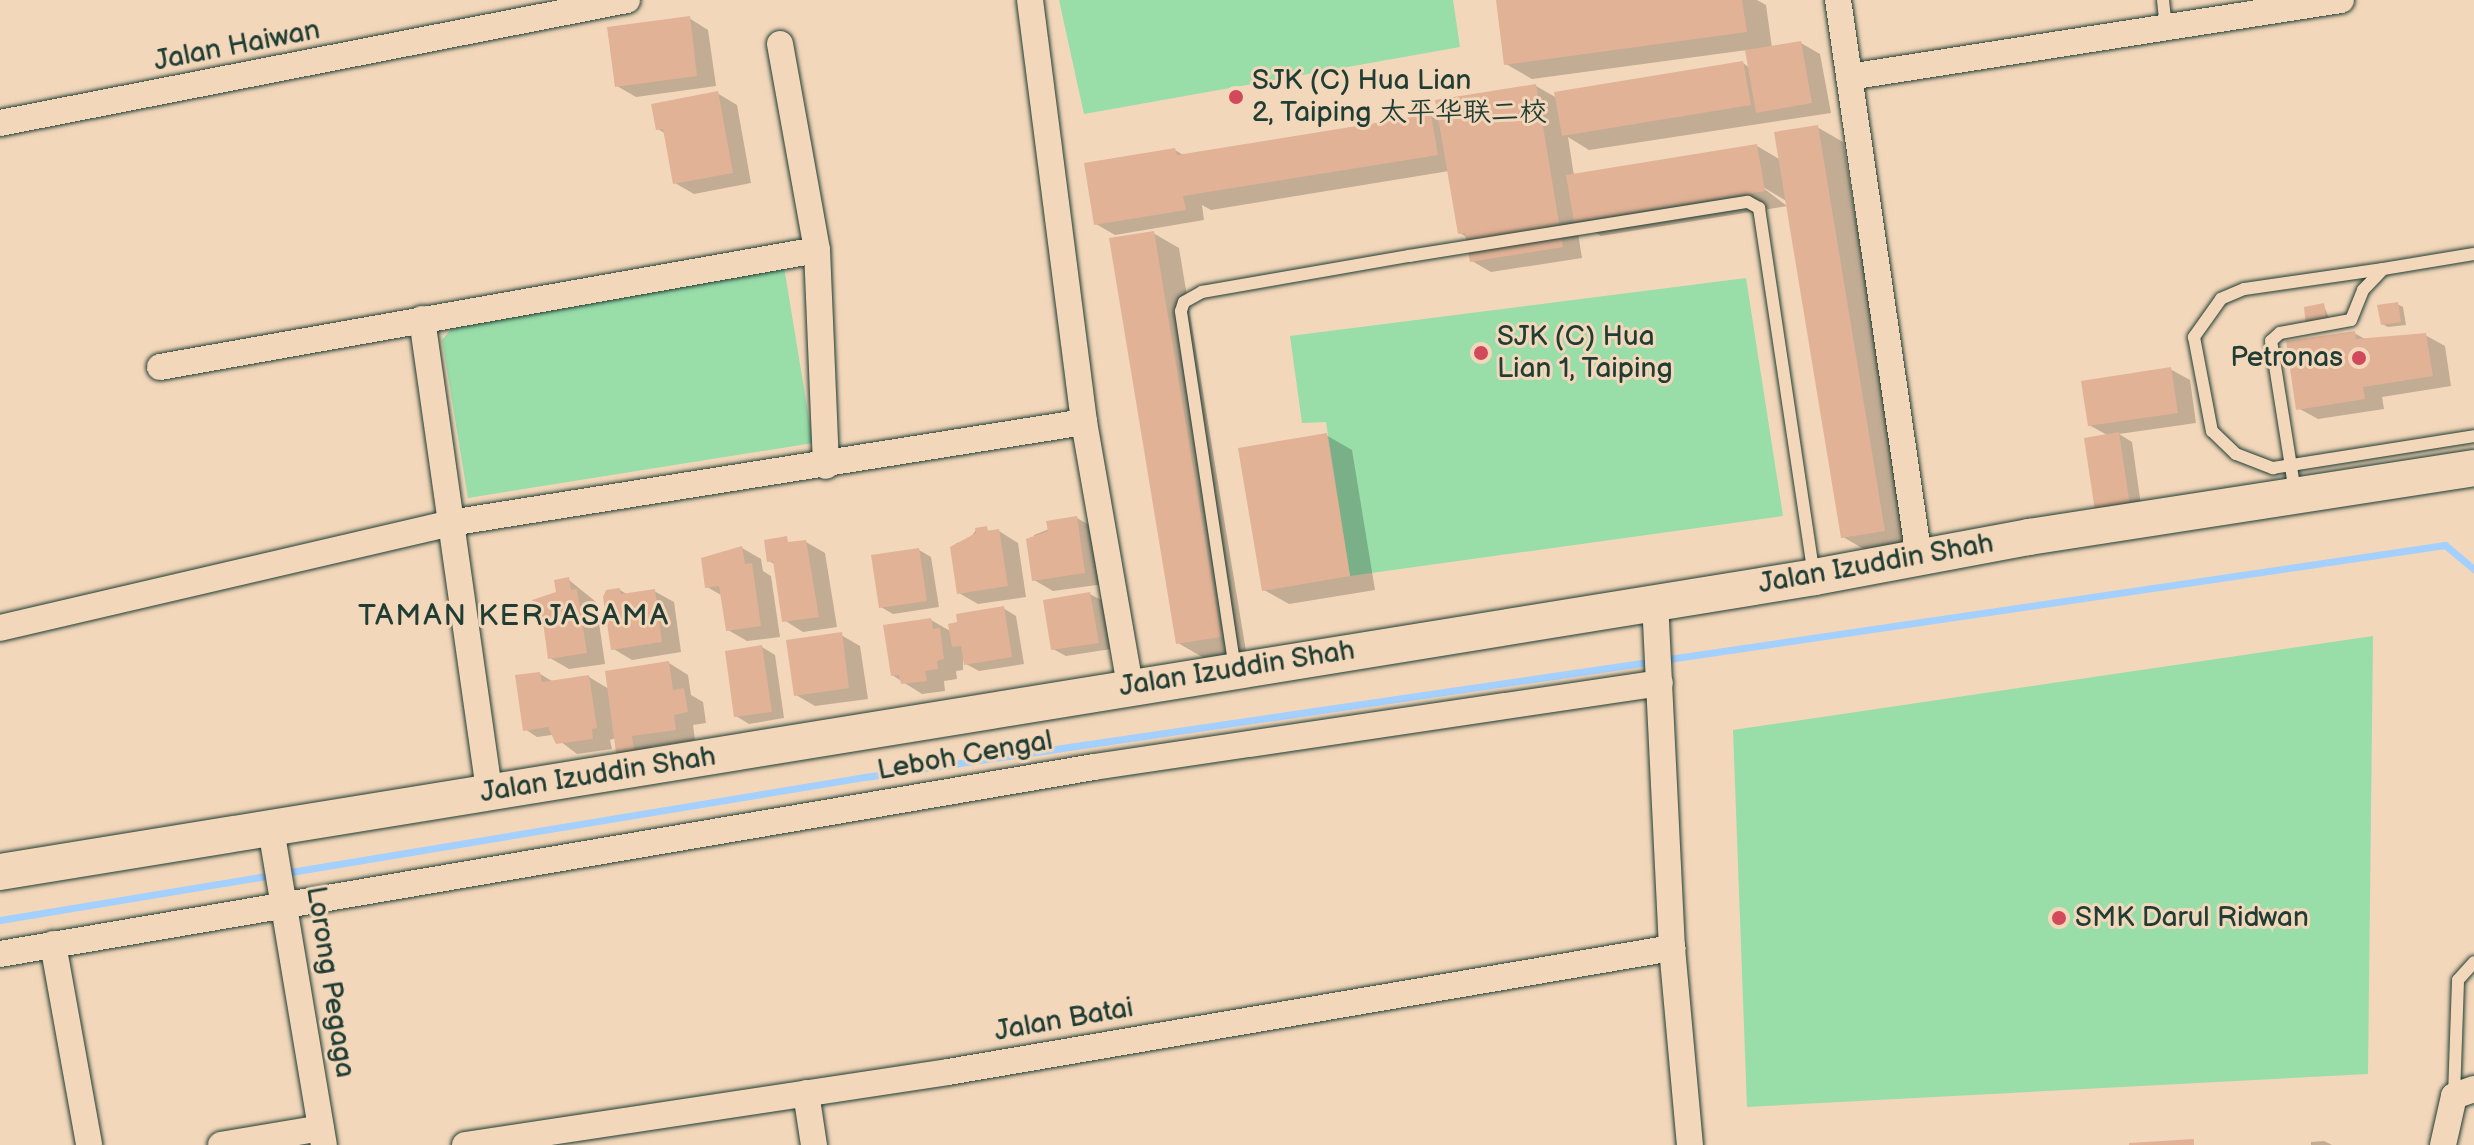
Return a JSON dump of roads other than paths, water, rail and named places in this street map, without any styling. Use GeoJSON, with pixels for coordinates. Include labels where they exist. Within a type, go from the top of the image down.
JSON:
{"type":"FeatureCollection","features":[{"type":"Feature","properties":{"kind":"main road","name":"Jalan Izuddin Shah"},"geometry":{"type":"LineString","coordinates":[[0,872],[278,869],[489,792],[1815,577],[2293,482],[2474,468]]}},
{"type":"Feature","properties":{"kind":"street","name":"Jalan Haiwan"},"geometry":{"type":"LineString","coordinates":[[0,123],[231,82],[627,0]]}},
{"type":"Feature","properties":{"kind":"street"},"geometry":{"type":"LineString","coordinates":[[1030,0],[1084,422],[1130,686]]}},
{"type":"Feature","properties":{"kind":"street"},"geometry":{"type":"LineString","coordinates":[[1849,77],[2341,0]]}},
{"type":"Feature","properties":{"kind":"street"},"geometry":{"type":"LineString","coordinates":[[1843,1],[1849,77],[1919,558]]}},
{"type":"Feature","properties":{"kind":"street"},"geometry":{"type":"LineString","coordinates":[[780,44],[817,250],[826,466]]}},
{"type":"Feature","properties":{"kind":"street"},"geometry":{"type":"LineString","coordinates":[[160,367],[817,250]]}},
{"type":"Feature","properties":{"kind":"street"},"geometry":{"type":"LineString","coordinates":[[422,319],[489,792]]}},
{"type":"Feature","properties":{"kind":"street"},"geometry":{"type":"LineString","coordinates":[[0,628],[450,523],[826,466],[1084,422]]}},
{"type":"Feature","properties":{"kind":"street"},"geometry":{"type":"LineString","coordinates":[[1655,601],[1672,948],[1690,1145]]}},
{"type":"Feature","properties":{"kind":"street","name":"Leboh Cengal"},"geometry":{"type":"LineString","coordinates":[[0,954],[53,944],[278,869],[1094,767],[1659,668]]}},
{"type":"Feature","properties":{"kind":"street","name":"Lorong Pegaga"},"geometry":{"type":"LineString","coordinates":[[278,869],[323,1137]]}},
{"type":"Feature","properties":{"kind":"street"},"geometry":{"type":"LineString","coordinates":[[53,944],[89,1145]]}},
{"type":"Feature","properties":{"kind":"street","name":"Jalan Batai"},"geometry":{"type":"LineString","coordinates":[[465,1145],[579,1136],[806,1093],[1672,948]]}},
{"type":"Feature","properties":{"kind":"street"},"geometry":{"type":"LineString","coordinates":[[806,1093],[814,1145]]}},
{"type":"Feature","properties":{"kind":"street"},"geometry":{"type":"LineString","coordinates":[[2443,1145],[2464,1093]]}},
{"type":"Feature","properties":{"kind":"street"},"geometry":{"type":"LineString","coordinates":[[221,1145],[323,1137]]}},
{"type":"Feature","properties":{"kind":"lane"},"geometry":{"type":"LineString","coordinates":[[2163,0],[2166,29]]}},
{"type":"Feature","properties":{"kind":"lane"},"geometry":{"type":"LineString","coordinates":[[1235,669],[1181,311],[1190,297],[1748,202],[1765,219],[1815,577]]}},
{"type":"Feature","properties":{"kind":"lane"},"geometry":{"type":"LineString","coordinates":[[2474,254],[2244,289],[2221,299],[2194,337],[2212,431],[2236,454],[2273,468],[2293,482],[2474,436]]}},
{"type":"Feature","properties":{"kind":"lane"},"geometry":{"type":"LineString","coordinates":[[2293,482],[2271,341],[2280,333],[2347,323],[2363,290],[2383,269]]}},
{"type":"Feature","properties":{"kind":"lane"},"geometry":{"type":"LineString","coordinates":[[2464,1093],[2458,980],[2474,962]]}},
{"type":"Feature","properties":{"kind":"waterway"},"geometry":{"type":"LineString","coordinates":[[0,920],[865,777],[2445,545],[2474,569]]}},
{"type":"Feature","properties":{"kind":"place","name":"SJK (C) Hua Lian 2, Taiping 太平华联二校"},"geometry":{"type":"Point","coordinates":[1236,97]}},
{"type":"Feature","properties":{"kind":"place","name":"SJK (C) Hua Lian 1, Taiping"},"geometry":{"type":"Point","coordinates":[1481,353]}},
{"type":"Feature","properties":{"kind":"place","name":"Petronas"},"geometry":{"type":"Point","coordinates":[2359,358]}},
{"type":"Feature","properties":{"kind":"place","name":"SMK Darul Ridwan"},"geometry":{"type":"Point","coordinates":[2059,918]}},
{"type":"Feature","properties":{"kind":"district","name":"TAMAN KERJASAMA"},"geometry":{"type":"Point","coordinates":[514,616]}}]}
